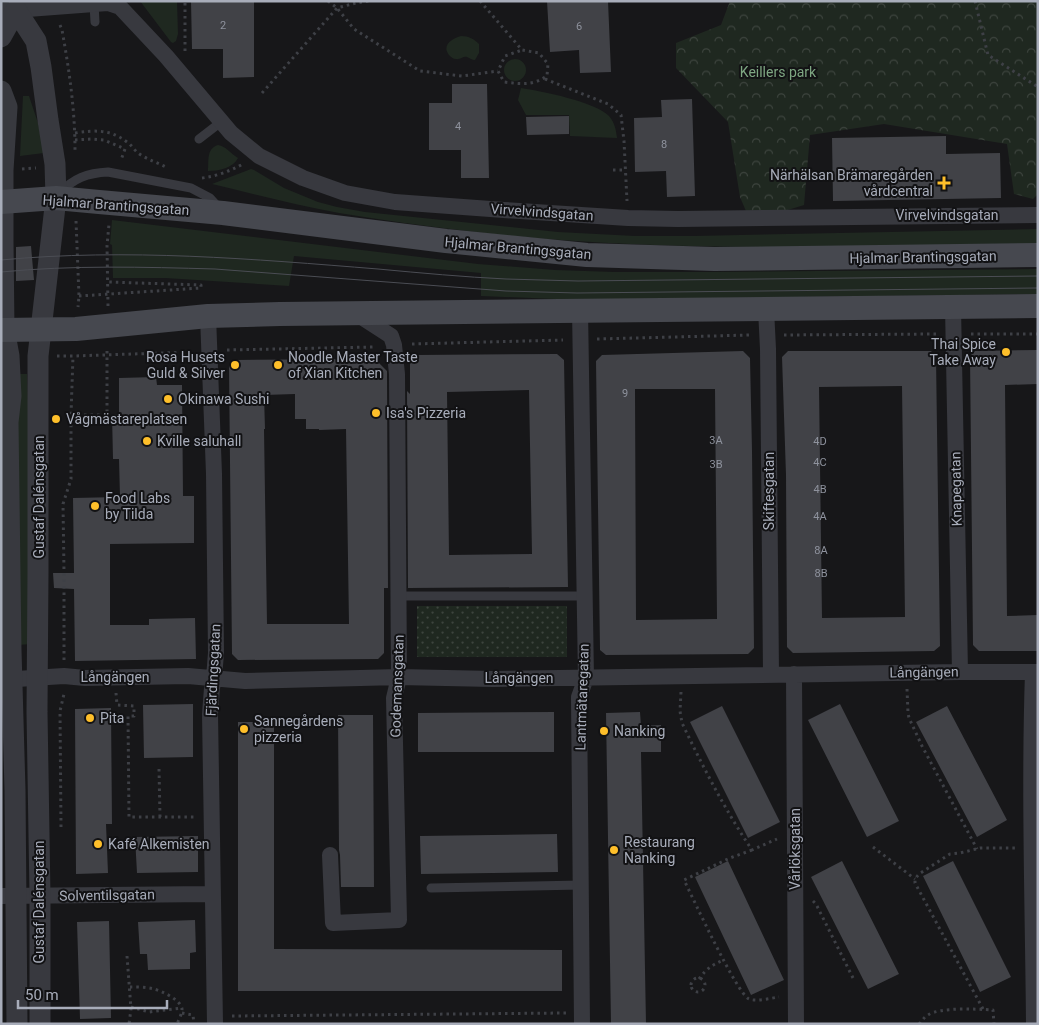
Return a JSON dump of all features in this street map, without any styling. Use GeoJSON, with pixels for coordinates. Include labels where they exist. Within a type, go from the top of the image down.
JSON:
{"type":"FeatureCollection","features":[{"type":"Feature","properties":{"kind":"main road","name":"Hjalmar Brantingsgatan"},"geometry":{"type":"LineString","coordinates":[[2,202],[56,198],[223,213],[446,242],[587,255],[714,259],[1038,255]]}},
{"type":"Feature","properties":{"kind":"main road"},"geometry":{"type":"LineString","coordinates":[[3,329],[76,329],[208,316],[355,312],[1038,306]]}},
{"type":"Feature","properties":{"kind":"street","name":"Virvelvindsgatan"},"geometry":{"type":"LineString","coordinates":[[94,4],[108,3],[120,6],[166,56],[231,133],[259,156],[303,178],[345,193],[395,202],[628,218],[1038,215]]}},
{"type":"Feature","properties":{"kind":"street"},"geometry":{"type":"LineString","coordinates":[[1,37],[11,7],[94,4]]}},
{"type":"Feature","properties":{"kind":"street","name":"Gustaf Dalénsgatan"},"geometry":{"type":"LineString","coordinates":[[11,7],[36,41],[55,164],[56,198],[38,356],[37,679],[40,1024]]}},
{"type":"Feature","properties":{"kind":"street","name":"Gustaf Dalénsgatan"},"geometry":{"type":"LineString","coordinates":[[1,91],[7,107],[2,202],[3,329],[9,356],[11,396],[4,416],[6,680],[14,722],[9,896],[17,1024]]}},
{"type":"Feature","properties":{"kind":"street","name":"Knapegatan"},"geometry":{"type":"LineString","coordinates":[[953,307],[960,672]]}},
{"type":"Feature","properties":{"kind":"street","name":"Skiftesgatan"},"geometry":{"type":"LineString","coordinates":[[766,309],[771,674]]}},
{"type":"Feature","properties":{"kind":"street","name":"Lantmätaregatan"},"geometry":{"type":"LineString","coordinates":[[580,310],[586,678],[579,697],[582,1018]]}},
{"type":"Feature","properties":{"kind":"street"},"geometry":{"type":"LineString","coordinates":[[355,312],[391,336],[394,346]]}},
{"type":"Feature","properties":{"kind":"street","name":"Fjärdingsgatan"},"geometry":{"type":"LineString","coordinates":[[208,316],[214,474],[216,644],[210,714],[215,1020]]}},
{"type":"Feature","properties":{"kind":"street","name":"Godemansgatan"},"geometry":{"type":"LineString","coordinates":[[330,854],[333,922],[399,920],[394,698],[399,677],[399,596],[397,374],[394,346]]}},
{"type":"Feature","properties":{"kind":"street"},"geometry":{"type":"LineString","coordinates":[[1034,1024],[1031,703],[1035,672]]}},
{"type":"Feature","properties":{"kind":"street","name":"Långängen"},"geometry":{"type":"LineString","coordinates":[[6,680],[64,676],[85,678],[188,676],[245,681],[399,677],[493,679],[1035,672]]}},
{"type":"Feature","properties":{"kind":"street","name":"Vårlöksgatan"},"geometry":{"type":"LineString","coordinates":[[794,674],[796,1024]]}},
{"type":"Feature","properties":{"kind":"street","name":"Solventilsgatan"},"geometry":{"type":"LineString","coordinates":[[9,896],[212,894]]}},
{"type":"Feature","properties":{"kind":"lane"},"geometry":{"type":"LineString","coordinates":[[94,4],[95,22]]}},
{"type":"Feature","properties":{"kind":"lane"},"geometry":{"type":"LineString","coordinates":[[199,139],[221,122]]}},
{"type":"Feature","properties":{"kind":"lane"},"geometry":{"type":"LineString","coordinates":[[399,596],[584,596]]}},
{"type":"Feature","properties":{"kind":"lane"},"geometry":{"type":"LineString","coordinates":[[430,888],[581,885]]}},
{"type":"Feature","properties":{"kind":"path"},"geometry":{"type":"LineString","coordinates":[[179,72],[185,51],[185,1]]}},
{"type":"Feature","properties":{"kind":"path"},"geometry":{"type":"LineString","coordinates":[[328,1],[337,8],[354,28],[420,71],[462,76],[498,71]]}},
{"type":"Feature","properties":{"kind":"path"},"geometry":{"type":"LineString","coordinates":[[262,93],[337,8],[356,2],[370,1]]}},
{"type":"Feature","properties":{"kind":"path"},"geometry":{"type":"LineString","coordinates":[[480,1],[522,50]]}},
{"type":"Feature","properties":{"kind":"path"},"geometry":{"type":"LineString","coordinates":[[974,1],[988,55],[1038,87]]}},
{"type":"Feature","properties":{"kind":"path"},"geometry":{"type":"LineString","coordinates":[[522,50],[539,53],[548,64],[547,76],[539,82],[524,84],[504,82],[498,71],[505,56],[522,50]]}},
{"type":"Feature","properties":{"kind":"path"},"geometry":{"type":"LineString","coordinates":[[544,78],[608,104],[621,115],[628,218]]}},
{"type":"Feature","properties":{"kind":"path"},"geometry":{"type":"LineString","coordinates":[[75,133],[102,130],[114,134],[128,142],[140,154],[169,169]]}},
{"type":"Feature","properties":{"kind":"path"},"geometry":{"type":"LineString","coordinates":[[75,140],[104,140],[125,149],[121,160]]}},
{"type":"Feature","properties":{"kind":"path"},"geometry":{"type":"LineString","coordinates":[[201,178],[229,172],[259,156]]}},
{"type":"Feature","properties":{"kind":"path"},"geometry":{"type":"LineString","coordinates":[[613,170],[626,170]]}},
{"type":"Feature","properties":{"kind":"path"},"geometry":{"type":"LineString","coordinates":[[107,246],[108,274]]}},
{"type":"Feature","properties":{"kind":"path"},"geometry":{"type":"LineString","coordinates":[[79,296],[201,288],[201,285],[108,282]]}},
{"type":"Feature","properties":{"kind":"path"},"geometry":{"type":"LineString","coordinates":[[374,347],[581,339],[767,335],[1038,334]]}},
{"type":"Feature","properties":{"kind":"path"},"geometry":{"type":"LineString","coordinates":[[64,697],[63,504],[72,479],[71,415],[73,356]]}},
{"type":"Feature","properties":{"kind":"path"},"geometry":{"type":"LineString","coordinates":[[71,415],[107,415],[107,369]]}},
{"type":"Feature","properties":{"kind":"path"},"geometry":{"type":"LineString","coordinates":[[907,686],[909,718],[977,849]]}},
{"type":"Feature","properties":{"kind":"path"},"geometry":{"type":"LineString","coordinates":[[681,689],[680,710],[682,723],[724,805],[752,850]]}},
{"type":"Feature","properties":{"kind":"path"},"geometry":{"type":"LineString","coordinates":[[116,690],[117,706],[134,706],[134,716],[128,716],[128,817],[194,817]]}},
{"type":"Feature","properties":{"kind":"path"},"geometry":{"type":"LineString","coordinates":[[160,769],[160,817]]}},
{"type":"Feature","properties":{"kind":"path"},"geometry":{"type":"LineString","coordinates":[[795,832],[730,858],[684,880],[744,996],[750,1000],[796,995]]}},
{"type":"Feature","properties":{"kind":"path"},"geometry":{"type":"LineString","coordinates":[[873,847],[915,879],[915,883],[983,1010]]}},
{"type":"Feature","properties":{"kind":"path"},"geometry":{"type":"LineString","coordinates":[[915,879],[919,874],[950,854],[977,849],[1032,848]]}},
{"type":"Feature","properties":{"kind":"path"},"geometry":{"type":"LineString","coordinates":[[795,895],[805,896],[816,904],[853,978]]}},
{"type":"Feature","properties":{"kind":"path"},"geometry":{"type":"LineString","coordinates":[[127,956],[131,1007],[130,1024]]}},
{"type":"Feature","properties":{"kind":"path"},"geometry":{"type":"LineString","coordinates":[[699,979],[704,982],[704,987],[700,991],[695,991],[692,988],[692,982],[699,979],[711,965],[724,960]]}},
{"type":"Feature","properties":{"kind":"path"},"geometry":{"type":"LineString","coordinates":[[130,987],[154,989],[177,1000],[182,1008],[177,1024]]}},
{"type":"Feature","properties":{"kind":"path"},"geometry":{"type":"LineString","coordinates":[[131,1007],[149,1012],[182,1008]]}},
{"type":"Feature","properties":{"kind":"path"},"geometry":{"type":"LineString","coordinates":[[919,1024],[927,1015],[938,1010],[993,1010],[994,1024]]}},
{"type":"Feature","properties":{"kind":"path"},"geometry":{"type":"LineString","coordinates":[[182,1013],[194,1015],[194,1024]]}},
{"type":"Feature","properties":{"kind":"path"},"geometry":{"type":"LineString","coordinates":[[215,1020],[582,1018]]}},
{"type":"Feature","properties":{"kind":"green space"},"geometry":{"type":"Polygon","coordinates":[[[140,1],[177,1],[178,34],[176,41],[171,42],[140,1]]]}},
{"type":"Feature","properties":{"kind":"green space","name":"Keillers park"},"geometry":{"type":"Polygon","coordinates":[[[730,1],[1038,1],[1038,194],[1033,199],[1014,194],[1007,144],[884,124],[810,135],[804,205],[781,212],[746,211],[740,197],[728,122],[676,68],[676,43],[721,25],[730,1]]]}},
{"type":"Feature","properties":{"kind":"green space"},"geometry":{"type":"Polygon","coordinates":[[[461,36],[471,38],[479,44],[479,53],[475,60],[466,57],[454,59],[449,55],[446,48],[447,45],[455,38],[461,36]]]}},
{"type":"Feature","properties":{"kind":"green space"},"geometry":{"type":"Polygon","coordinates":[[[515,59],[523,62],[526,70],[523,78],[515,81],[507,78],[504,70],[507,62],[515,59]]]}},
{"type":"Feature","properties":{"kind":"green space"},"geometry":{"type":"Polygon","coordinates":[[[521,88],[568,98],[593,106],[609,116],[613,121],[617,138],[570,136],[569,115],[526,115],[518,100],[521,88]]]}},
{"type":"Feature","properties":{"kind":"green space"},"geometry":{"type":"Polygon","coordinates":[[[23,96],[29,96],[38,123],[44,153],[20,156],[23,96]]]}},
{"type":"Feature","properties":{"kind":"green space"},"geometry":{"type":"Polygon","coordinates":[[[218,145],[226,148],[238,158],[233,164],[225,168],[208,171],[210,152],[218,145]]]}},
{"type":"Feature","properties":{"kind":"green space"},"geometry":{"type":"Polygon","coordinates":[[[251,169],[284,188],[318,202],[337,207],[365,212],[558,232],[635,236],[694,236],[1038,229],[1038,244],[752,247],[609,243],[538,238],[435,227],[339,213],[212,184],[251,169]]]}},
{"type":"Feature","properties":{"kind":"green space"},"geometry":{"type":"Polygon","coordinates":[[[112,220],[478,264],[555,270],[703,272],[1038,269],[1038,294],[633,299],[555,299],[481,296],[481,273],[294,256],[289,286],[165,278],[113,278],[112,245],[110,244],[112,220]]]}},
{"type":"Feature","properties":{"kind":"green space"},"geometry":{"type":"Polygon","coordinates":[[[18,374],[27,374],[31,481],[31,644],[18,645],[18,374]]]}},
{"type":"Feature","properties":{"kind":"green space"},"geometry":{"type":"Polygon","coordinates":[[[417,606],[567,606],[567,657],[417,657],[417,606]]]}},
{"type":"Feature","properties":{"kind":"building"},"geometry":{"type":"Polygon","coordinates":[[[191,1],[254,1],[254,77],[223,78],[223,49],[192,49],[191,1]]]}},
{"type":"Feature","properties":{"kind":"building"},"geometry":{"type":"Polygon","coordinates":[[[547,1],[608,1],[611,72],[580,73],[579,50],[550,52],[547,1]]]}},
{"type":"Feature","properties":{"kind":"building"},"geometry":{"type":"Polygon","coordinates":[[[452,84],[487,84],[489,178],[461,178],[461,150],[429,150],[429,103],[452,103],[452,84]]]}},
{"type":"Feature","properties":{"kind":"building"},"geometry":{"type":"Polygon","coordinates":[[[692,99],[695,196],[667,197],[666,171],[635,172],[634,118],[662,117],[661,100],[692,99]]]}},
{"type":"Feature","properties":{"kind":"building"},"geometry":{"type":"Polygon","coordinates":[[[569,116],[569,134],[527,135],[526,117],[569,116]]]}},
{"type":"Feature","properties":{"kind":"building"},"geometry":{"type":"Polygon","coordinates":[[[946,136],[946,154],[1000,153],[1001,198],[833,201],[832,138],[946,136]]]}},
{"type":"Feature","properties":{"kind":"building"},"geometry":{"type":"Polygon","coordinates":[[[31,246],[34,280],[16,281],[16,247],[31,246]]]}},
{"type":"Feature","properties":{"kind":"building"},"geometry":{"type":"Polygon","coordinates":[[[1038,350],[1038,384],[1005,385],[1007,616],[1038,615],[1038,651],[979,651],[973,645],[970,356],[975,351],[1038,350]]]}},
{"type":"Feature","properties":{"kind":"building"},"geometry":{"type":"Polygon","coordinates":[[[743,351],[750,358],[754,648],[748,654],[606,655],[600,650],[596,361],[602,355],[743,351]],[[635,389],[636,620],[717,619],[715,389],[635,389]]]}},
{"type":"Feature","properties":{"kind":"building"},"geometry":{"type":"Polygon","coordinates":[[[788,351],[931,351],[936,357],[940,646],[934,651],[793,653],[787,647],[786,475],[782,357],[788,351]],[[902,386],[819,387],[822,618],[905,617],[902,386]]]}},
{"type":"Feature","properties":{"kind":"building"},"geometry":{"type":"Polygon","coordinates":[[[557,354],[564,360],[568,587],[408,588],[407,391],[410,394],[410,360],[416,355],[557,354]],[[529,390],[447,392],[449,555],[532,554],[529,390]]]}},
{"type":"Feature","properties":{"kind":"building"},"geometry":{"type":"Polygon","coordinates":[[[375,359],[387,371],[388,588],[384,588],[384,653],[378,659],[238,660],[232,654],[229,366],[235,360],[375,359]],[[295,394],[264,395],[267,624],[349,624],[346,429],[306,429],[306,419],[295,419],[295,394]]]}},
{"type":"Feature","properties":{"kind":"building"},"geometry":{"type":"Polygon","coordinates":[[[156,377],[157,385],[182,385],[183,496],[194,496],[194,543],[110,544],[110,625],[149,625],[149,619],[195,618],[196,659],[75,661],[74,589],[54,588],[53,573],[74,573],[73,498],[120,497],[119,459],[113,459],[112,415],[119,414],[119,378],[156,377]]]}},
{"type":"Feature","properties":{"kind":"building"},"geometry":{"type":"Polygon","coordinates":[[[193,704],[193,757],[144,758],[143,705],[193,704]]]}},
{"type":"Feature","properties":{"kind":"building"},"geometry":{"type":"Polygon","coordinates":[[[840,704],[899,821],[867,837],[808,720],[840,704]]]}},
{"type":"Feature","properties":{"kind":"building"},"geometry":{"type":"Polygon","coordinates":[[[722,706],[780,822],[748,838],[690,722],[722,706]]]}},
{"type":"Feature","properties":{"kind":"building"},"geometry":{"type":"Polygon","coordinates":[[[947,706],[1007,820],[977,837],[916,722],[947,706]]]}},
{"type":"Feature","properties":{"kind":"building"},"geometry":{"type":"Polygon","coordinates":[[[111,708],[112,824],[106,824],[108,873],[76,874],[75,709],[111,708]]]}},
{"type":"Feature","properties":{"kind":"building"},"geometry":{"type":"Polygon","coordinates":[[[554,712],[554,752],[418,752],[418,713],[554,712]]]}},
{"type":"Feature","properties":{"kind":"building"},"geometry":{"type":"Polygon","coordinates":[[[640,712],[641,726],[661,725],[661,752],[641,752],[646,1024],[611,1024],[606,713],[640,712]]]}},
{"type":"Feature","properties":{"kind":"building"},"geometry":{"type":"Polygon","coordinates":[[[338,715],[373,715],[374,887],[341,887],[338,715]]]}},
{"type":"Feature","properties":{"kind":"building"},"geometry":{"type":"Polygon","coordinates":[[[238,722],[274,722],[274,949],[562,950],[562,991],[238,991],[238,722]]]}},
{"type":"Feature","properties":{"kind":"building"},"geometry":{"type":"Polygon","coordinates":[[[557,834],[558,872],[421,874],[420,836],[557,834]]]}},
{"type":"Feature","properties":{"kind":"building"},"geometry":{"type":"Polygon","coordinates":[[[198,836],[198,872],[137,873],[135,837],[198,836]]]}},
{"type":"Feature","properties":{"kind":"building"},"geometry":{"type":"Polygon","coordinates":[[[728,861],[784,980],[751,995],[695,877],[728,861]]]}},
{"type":"Feature","properties":{"kind":"building"},"geometry":{"type":"Polygon","coordinates":[[[842,861],[899,974],[868,989],[811,877],[842,861]]]}},
{"type":"Feature","properties":{"kind":"building"},"geometry":{"type":"Polygon","coordinates":[[[953,861],[1011,977],[980,992],[923,876],[953,861]]]}},
{"type":"Feature","properties":{"kind":"building"},"geometry":{"type":"Polygon","coordinates":[[[195,920],[196,952],[190,953],[190,969],[148,970],[147,954],[140,954],[138,922],[195,920]]]}},
{"type":"Feature","properties":{"kind":"building"},"geometry":{"type":"Polygon","coordinates":[[[109,921],[111,1018],[80,1019],[77,922],[109,921]]]}},
{"type":"Feature","properties":{"kind":"tram line"},"geometry":{"type":"LineString","coordinates":[[1,260],[95,255],[190,256],[474,277],[578,281],[1038,276]]}},
{"type":"Feature","properties":{"kind":"tram line"},"geometry":{"type":"LineString","coordinates":[[1,272],[81,267],[215,269],[506,291],[577,293],[1038,288]]}},
{"type":"Feature","properties":{"kind":"place","name":"Närhälsan Brämaregården vårdcentral"},"geometry":{"type":"Point","coordinates":[944,183]}},
{"type":"Feature","properties":{"kind":"place","name":"Thai Spice Take Away"},"geometry":{"type":"Point","coordinates":[1006,352]}},
{"type":"Feature","properties":{"kind":"place","name":"Rosa Husets Guld & Silver"},"geometry":{"type":"Point","coordinates":[235,365]}},
{"type":"Feature","properties":{"kind":"place","name":"Noodle Master Taste of Xian Kitchen"},"geometry":{"type":"Point","coordinates":[278,365]}},
{"type":"Feature","properties":{"kind":"place","name":"Okinawa Sushi"},"geometry":{"type":"Point","coordinates":[168,399]}},
{"type":"Feature","properties":{"kind":"place","name":"Isa's Pizzeria"},"geometry":{"type":"Point","coordinates":[376,413]}},
{"type":"Feature","properties":{"kind":"place","name":"Vågmästareplatsen"},"geometry":{"type":"Point","coordinates":[56,419]}},
{"type":"Feature","properties":{"kind":"place","name":"Kville saluhall"},"geometry":{"type":"Point","coordinates":[147,441]}},
{"type":"Feature","properties":{"kind":"place","name":"Food Labs by Tilda"},"geometry":{"type":"Point","coordinates":[95,506]}},
{"type":"Feature","properties":{"kind":"place","name":"Pita"},"geometry":{"type":"Point","coordinates":[90,718]}},
{"type":"Feature","properties":{"kind":"place","name":"Sannegårdens pizzeria"},"geometry":{"type":"Point","coordinates":[244,729]}},
{"type":"Feature","properties":{"kind":"place","name":"Nanking"},"geometry":{"type":"Point","coordinates":[604,731]}},
{"type":"Feature","properties":{"kind":"place","name":"Kafé Alkemisten"},"geometry":{"type":"Point","coordinates":[98,844]}},
{"type":"Feature","properties":{"kind":"place","name":"Restaurang Nanking"},"geometry":{"type":"Point","coordinates":[614,850]}}]}
